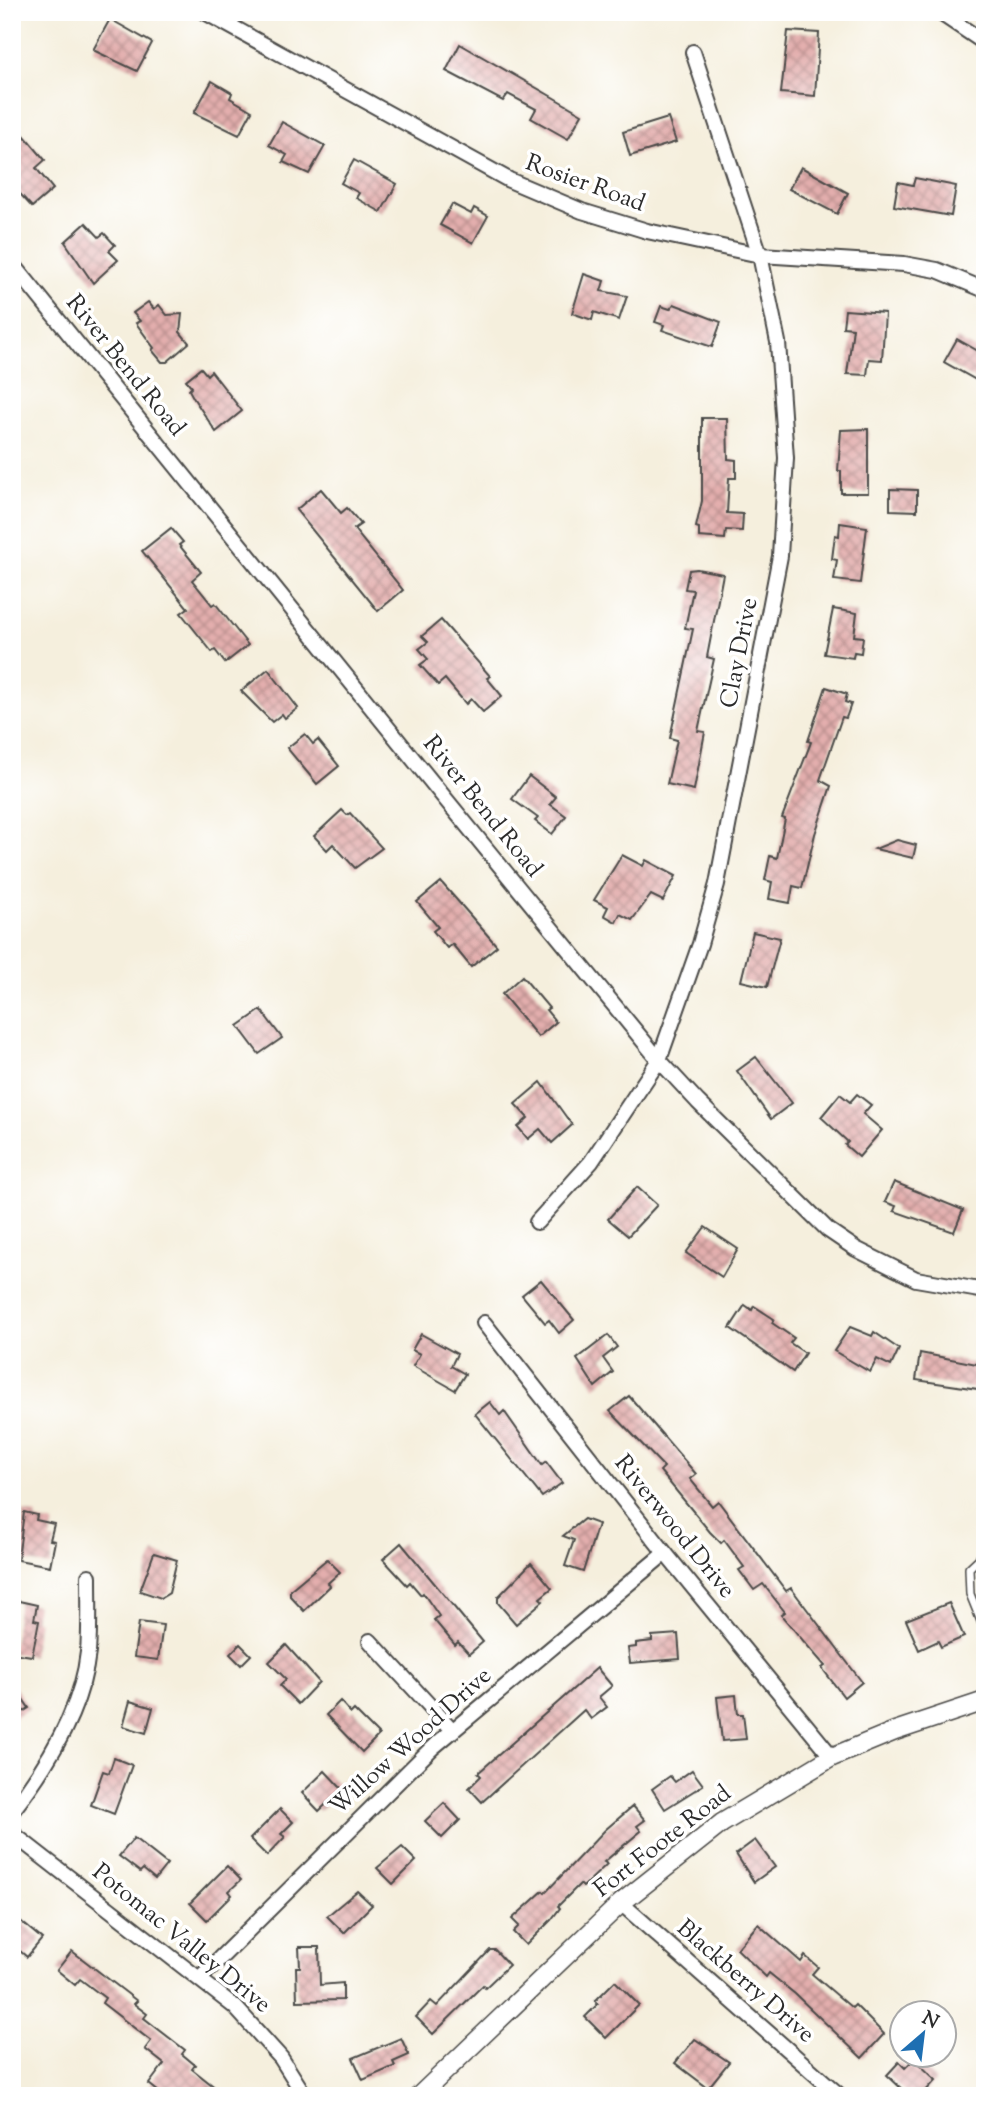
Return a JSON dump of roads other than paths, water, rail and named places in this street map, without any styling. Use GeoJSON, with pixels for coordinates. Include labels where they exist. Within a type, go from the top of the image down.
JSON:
{"type":"FeatureCollection","features":[{"type":"Feature","properties":{"kind":"street","name":"Rosier Road"},"geometry":{"type":"LineString","coordinates":[[205,12],[509,180],[582,211],[643,230],[760,255],[904,264],[948,274],[985,290]]}},
{"type":"Feature","properties":{"kind":"street"},"geometry":{"type":"LineString","coordinates":[[939,12],[985,43]]}},
{"type":"Feature","properties":{"kind":"street","name":"Clay Drive"},"geometry":{"type":"LineString","coordinates":[[537,1222],[591,1162],[659,1060],[701,944],[717,884],[780,556],[786,458],[778,342],[760,255],[693,52]]}},
{"type":"Feature","properties":{"kind":"street","name":"River Bend Road"},"geometry":{"type":"LineString","coordinates":[[12,262],[659,1060],[828,1230],[883,1265],[916,1279],[985,1291]]}},
{"type":"Feature","properties":{"kind":"street","name":"Riverwood Drive"},"geometry":{"type":"LineString","coordinates":[[484,1323],[664,1553],[832,1757]]}},
{"type":"Feature","properties":{"kind":"street","name":"Willow Wood Drive"},"geometry":{"type":"LineString","coordinates":[[200,1978],[452,1730],[664,1553]]}},
{"type":"Feature","properties":{"kind":"street"},"geometry":{"type":"LineString","coordinates":[[12,1811],[42,1770],[75,1703],[88,1653],[89,1576]]}},
{"type":"Feature","properties":{"kind":"street"},"geometry":{"type":"LineString","coordinates":[[370,1641],[452,1730]]}},
{"type":"Feature","properties":{"kind":"street","name":"Fort Foote Road"},"geometry":{"type":"LineString","coordinates":[[419,2096],[621,1903],[722,1823],[832,1757],[895,1731],[985,1701]]}},
{"type":"Feature","properties":{"kind":"street","name":"Potomac Valley Drive"},"geometry":{"type":"LineString","coordinates":[[12,1833],[200,1978],[260,2034],[286,2066],[305,2096]]}},
{"type":"Feature","properties":{"kind":"street","name":"Blackberry Drive"},"geometry":{"type":"LineString","coordinates":[[621,1903],[841,2096]]}},
{"type":"Feature","properties":{"kind":"lane"},"geometry":{"type":"LineString","coordinates":[[985,1553],[970,1568],[970,1594],[985,1631]]}}]}
